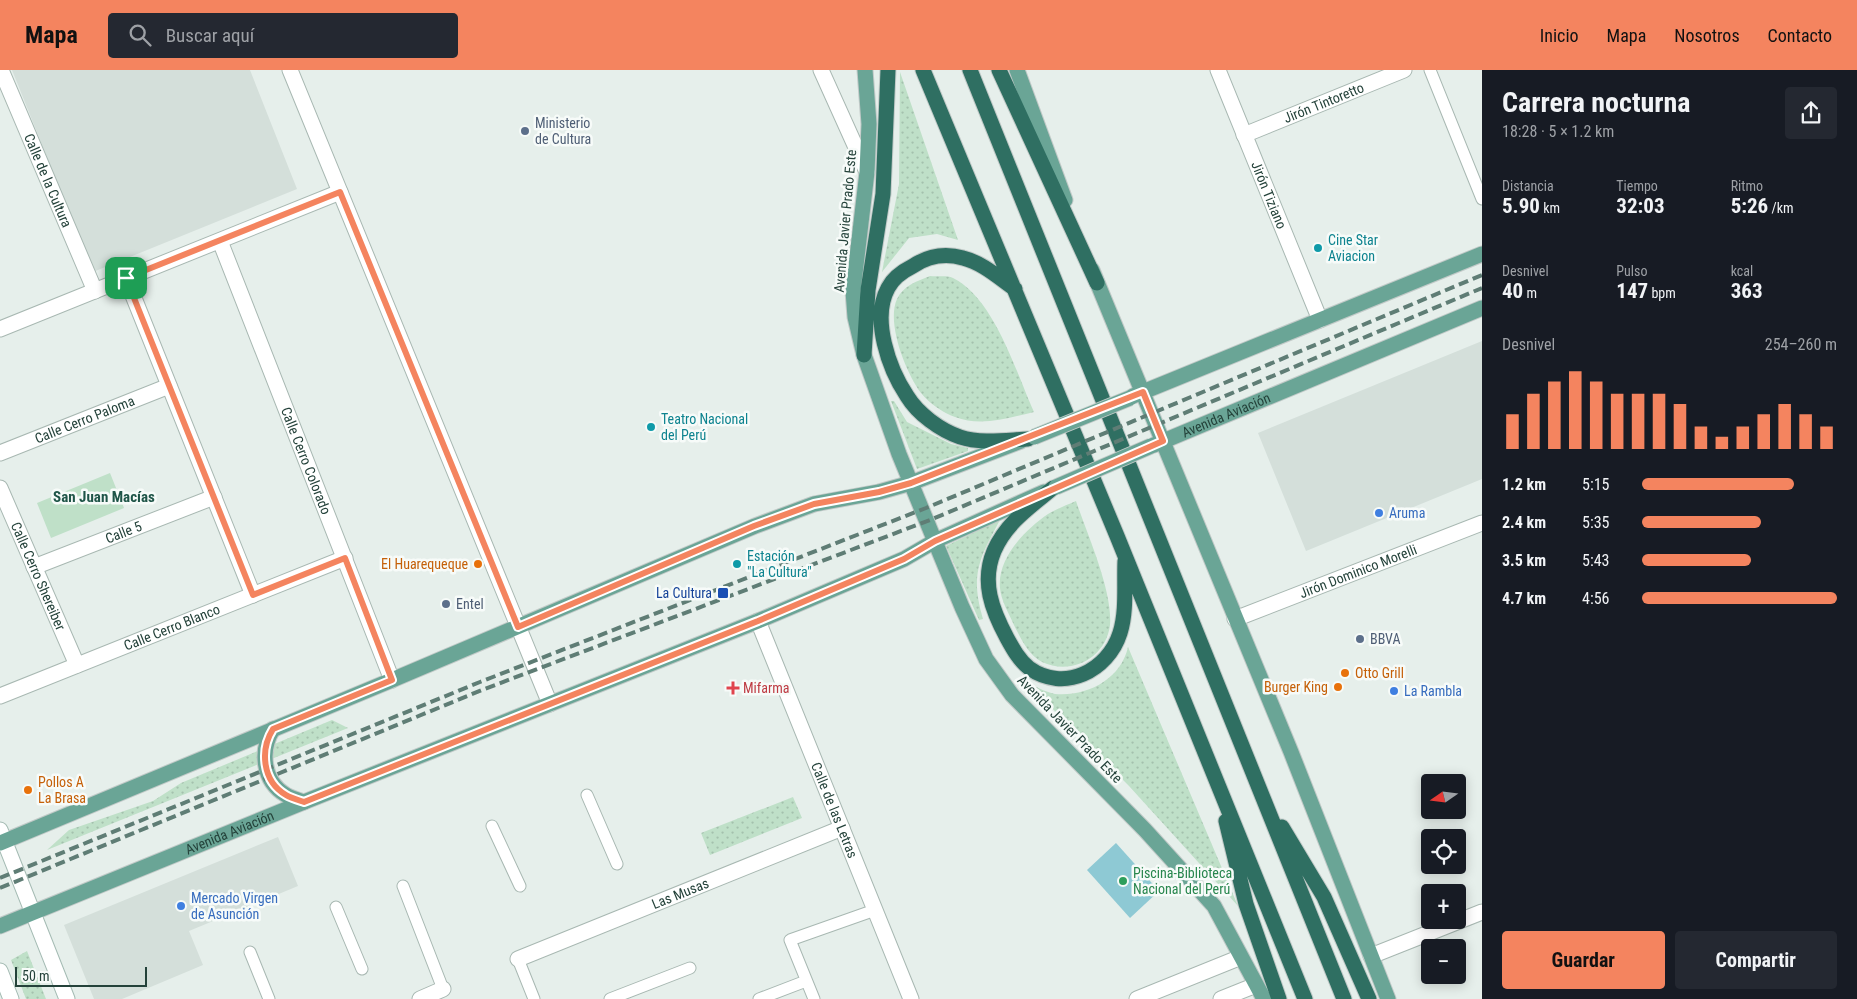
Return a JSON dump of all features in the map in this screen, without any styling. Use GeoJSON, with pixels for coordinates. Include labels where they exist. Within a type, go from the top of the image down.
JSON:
{"type":"FeatureCollection","features":[{"type":"Feature","properties":{"kind":"highway"},"geometry":{"type":"LineString","coordinates":[[864,354],[864,317],[884,194],[888,70]]}},
{"type":"Feature","properties":{"kind":"highway"},"geometry":{"type":"LineString","coordinates":[[923,70],[1125,555],[1305,999]]}},
{"type":"Feature","properties":{"kind":"highway"},"geometry":{"type":"LineString","coordinates":[[970,70],[1344,999]]}},
{"type":"Feature","properties":{"kind":"highway"},"geometry":{"type":"LineString","coordinates":[[999,70],[1097,283]]}},
{"type":"Feature","properties":{"kind":"highway"},"geometry":{"type":"LineString","coordinates":[[1015,289],[979,264],[964,258],[934,256],[922,260],[894,278],[884,300],[882,325],[893,368],[907,397],[925,416],[944,430],[961,438],[1001,441],[1031,438]]}},
{"type":"Feature","properties":{"kind":"highway"},"geometry":{"type":"LineString","coordinates":[[1054,488],[1014,521],[1005,532],[994,552],[989,570],[988,582],[992,606],[1022,662],[1040,674],[1060,679],[1082,676],[1101,665],[1112,650],[1120,633],[1125,555]]}},
{"type":"Feature","properties":{"kind":"highway"},"geometry":{"type":"LineString","coordinates":[[1219,785],[1231,847],[1246,904],[1278,999]]}},
{"type":"Feature","properties":{"kind":"highway"},"geometry":{"type":"LineString","coordinates":[[1264,801],[1286,832],[1324,897],[1369,999]]}},
{"type":"Feature","properties":{"kind":"main road","name":"Avenida Javier Prado Este"},"geometry":{"type":"LineString","coordinates":[[865,70],[869,124],[868,172],[854,291],[855,317],[864,354],[911,483],[962,607],[986,659],[1012,695],[1140,825],[1214,906],[1264,999]]}},
{"type":"Feature","properties":{"kind":"main road"},"geometry":{"type":"LineString","coordinates":[[1017,70],[1097,283],[1136,395],[1235,619],[1388,999]]}},
{"type":"Feature","properties":{"kind":"main road"},"geometry":{"type":"LineString","coordinates":[[1,838],[392,680],[754,526],[814,504],[879,492],[911,483],[1031,438],[1482,254]]}},
{"type":"Feature","properties":{"kind":"main road","name":"Avenida Aviación"},"geometry":{"type":"LineString","coordinates":[[0,926],[304,802],[758,621],[904,559],[935,541],[1054,488],[1482,308]]}},
{"type":"Feature","properties":{"kind":"main road"},"geometry":{"type":"LineString","coordinates":[[273,729],[265,748],[264,761],[271,780],[285,795],[304,802]]}},
{"type":"Feature","properties":{"kind":"street","name":"Calle de la Cultura"},"geometry":{"type":"LineString","coordinates":[[1,70],[94,291]]}},
{"type":"Feature","properties":{"kind":"street"},"geometry":{"type":"LineString","coordinates":[[290,70],[550,704]]}},
{"type":"Feature","properties":{"kind":"street"},"geometry":{"type":"LineString","coordinates":[[821,70],[868,172]]}},
{"type":"Feature","properties":{"kind":"street","name":"Jirón Tiziano"},"geometry":{"type":"LineString","coordinates":[[1218,70],[1320,320]]}},
{"type":"Feature","properties":{"kind":"street","name":"Jirón Tintoretto"},"geometry":{"type":"LineString","coordinates":[[1244,135],[1404,70]]}},
{"type":"Feature","properties":{"kind":"street"},"geometry":{"type":"LineString","coordinates":[[1430,70],[1482,199]]}},
{"type":"Feature","properties":{"kind":"street"},"geometry":{"type":"LineString","coordinates":[[0,329],[340,192]]}},
{"type":"Feature","properties":{"kind":"street","name":"Calle Cerro Colorado"},"geometry":{"type":"LineString","coordinates":[[220,241],[392,680]]}},
{"type":"Feature","properties":{"kind":"street"},"geometry":{"type":"LineString","coordinates":[[126,278],[253,595]]}},
{"type":"Feature","properties":{"kind":"street","name":"Calle Cerro Paloma"},"geometry":{"type":"LineString","coordinates":[[0,453],[170,386]]}},
{"type":"Feature","properties":{"kind":"street","name":"Calle Cerro Shereiber"},"geometry":{"type":"LineString","coordinates":[[0,488],[77,665]]}},
{"type":"Feature","properties":{"kind":"street","name":"Calle 5"},"geometry":{"type":"LineString","coordinates":[[34,567],[214,496]]}},
{"type":"Feature","properties":{"kind":"street","name":"Jirón Dominico Morelli"},"geometry":{"type":"LineString","coordinates":[[1235,619],[1482,523]]}},
{"type":"Feature","properties":{"kind":"street","name":"Calle Cerro Blanco"},"geometry":{"type":"LineString","coordinates":[[0,696],[345,558]]}},
{"type":"Feature","properties":{"kind":"street","name":"Calle de las Letras"},"geometry":{"type":"LineString","coordinates":[[758,621],[911,999]]}},
{"type":"Feature","properties":{"kind":"street"},"geometry":{"type":"LineString","coordinates":[[588,795],[617,864]]}},
{"type":"Feature","properties":{"kind":"street"},"geometry":{"type":"LineString","coordinates":[[492,826],[520,886]]}},
{"type":"Feature","properties":{"kind":"street","name":"Las Musas"},"geometry":{"type":"LineString","coordinates":[[518,959],[842,828]]}},
{"type":"Feature","properties":{"kind":"street"},"geometry":{"type":"LineString","coordinates":[[1,838],[67,999]]}},
{"type":"Feature","properties":{"kind":"street"},"geometry":{"type":"LineString","coordinates":[[403,886],[443,989],[420,999]]}},
{"type":"Feature","properties":{"kind":"street"},"geometry":{"type":"LineString","coordinates":[[336,907],[362,969]]}},
{"type":"Feature","properties":{"kind":"street"},"geometry":{"type":"LineString","coordinates":[[814,999],[788,936],[875,910]]}},
{"type":"Feature","properties":{"kind":"street"},"geometry":{"type":"LineString","coordinates":[[1371,956],[1482,912]]}},
{"type":"Feature","properties":{"kind":"street"},"geometry":{"type":"LineString","coordinates":[[250,952],[269,999]]}},
{"type":"Feature","properties":{"kind":"street"},"geometry":{"type":"LineString","coordinates":[[1137,999],[1241,957]]}},
{"type":"Feature","properties":{"kind":"street"},"geometry":{"type":"LineString","coordinates":[[518,959],[534,999]]}},
{"type":"Feature","properties":{"kind":"street"},"geometry":{"type":"LineString","coordinates":[[610,999],[690,968]]}},
{"type":"Feature","properties":{"kind":"street"},"geometry":{"type":"LineString","coordinates":[[0,971],[11,999]]}},
{"type":"Feature","properties":{"kind":"street"},"geometry":{"type":"LineString","coordinates":[[759,999],[806,980]]}},
{"type":"Feature","properties":{"kind":"street"},"geometry":{"type":"LineString","coordinates":[[1221,999],[1256,985]]}},
{"type":"Feature","properties":{"kind":"shaded area"},"geometry":{"type":"Polygon","coordinates":[[[12,70],[250,70],[297,189],[93,272],[12,70]]]}},
{"type":"Feature","properties":{"kind":"shaded area"},"geometry":{"type":"Polygon","coordinates":[[[1482,341],[1482,479],[1306,551],[1258,433],[1482,341]]]}},
{"type":"Feature","properties":{"kind":"shaded area","name":"Mercado Virgen de Asunción"},"geometry":{"type":"Polygon","coordinates":[[[278,837],[298,886],[189,931],[203,965],[122,999],[94,999],[64,925],[278,837]]]}},
{"type":"Feature","properties":{"kind":"green space"},"geometry":{"type":"Polygon","coordinates":[[[900,72],[958,240],[937,234],[909,238],[882,272],[899,184],[900,72]]]}},
{"type":"Feature","properties":{"kind":"green space"},"geometry":{"type":"Polygon","coordinates":[[[930,276],[953,278],[968,288],[980,302],[1002,338],[1034,412],[1004,419],[985,421],[965,420],[941,410],[921,393],[909,373],[899,348],[894,321],[894,309],[897,299],[903,291],[930,276]]]}},
{"type":"Feature","properties":{"kind":"green space"},"geometry":{"type":"Polygon","coordinates":[[[891,401],[894,401],[907,422],[951,444],[968,448],[968,451],[917,469],[891,401]]]}},
{"type":"Feature","properties":{"kind":"green space"},"geometry":{"type":"Polygon","coordinates":[[[110,473],[124,508],[51,538],[37,503],[110,473]]]}},
{"type":"Feature","properties":{"kind":"green space"},"geometry":{"type":"Polygon","coordinates":[[[1076,501],[1108,596],[1110,625],[1102,647],[1094,655],[1075,665],[1053,666],[1037,659],[1022,640],[1003,601],[1000,577],[1008,555],[1022,536],[1048,514],[1076,501]]]}},
{"type":"Feature","properties":{"kind":"green space"},"geometry":{"type":"Polygon","coordinates":[[[1000,520],[982,557],[979,568],[977,590],[983,619],[979,620],[946,546],[1000,520]]]}},
{"type":"Feature","properties":{"kind":"green space"},"geometry":{"type":"Polygon","coordinates":[[[1128,647],[1238,906],[1129,786],[1026,682],[1055,694],[1067,694],[1090,689],[1110,677],[1124,658],[1128,647]]]}},
{"type":"Feature","properties":{"kind":"green space"},"geometry":{"type":"Polygon","coordinates":[[[332,720],[348,728],[47,850],[69,830],[153,801],[181,783],[332,720]]]}},
{"type":"Feature","properties":{"kind":"green space"},"geometry":{"type":"Polygon","coordinates":[[[793,797],[802,818],[710,855],[701,833],[793,797]]]}},
{"type":"Feature","properties":{"kind":"green space"},"geometry":{"type":"Polygon","coordinates":[[[27,951],[46,999],[26,999],[11,960],[27,951]]]}},
{"type":"Feature","properties":{"kind":"water","name":"Piscina-Biblioteca Nacional del Perú"},"geometry":{"type":"Polygon","coordinates":[[[1116,843],[1159,891],[1130,918],[1087,870],[1116,843]]]}},
{"type":"Feature","properties":{"kind":"railway"},"geometry":{"type":"LineString","coordinates":[[0,878],[480,682],[926,508],[1482,275]]}},
{"type":"Feature","properties":{"kind":"railway"},"geometry":{"type":"LineString","coordinates":[[0,888],[482,690],[930,520],[1482,288]]}},
{"type":"Feature","properties":{"kind":"place","name":"Ministerio de Cultura"},"geometry":{"type":"Point","coordinates":[525,131]}},
{"type":"Feature","properties":{"kind":"place","name":"Cine Star Aviacion"},"geometry":{"type":"Point","coordinates":[1318,248]}},
{"type":"Feature","properties":{"kind":"place","name":"Teatro Nacional del Perú"},"geometry":{"type":"Point","coordinates":[651,427]}},
{"type":"Feature","properties":{"kind":"place","name":"Aruma"},"geometry":{"type":"Point","coordinates":[1379,513]}},
{"type":"Feature","properties":{"kind":"place","name":"El Huarequeque"},"geometry":{"type":"Point","coordinates":[478,564]}},
{"type":"Feature","properties":{"kind":"place","name":"Estación \"La Cultura\""},"geometry":{"type":"Point","coordinates":[737,564]}},
{"type":"Feature","properties":{"kind":"place","name":"La Cultura"},"geometry":{"type":"Point","coordinates":[723,593]}},
{"type":"Feature","properties":{"kind":"place","name":"Entel"},"geometry":{"type":"Point","coordinates":[446,604]}},
{"type":"Feature","properties":{"kind":"place","name":"BBVA"},"geometry":{"type":"Point","coordinates":[1360,639]}},
{"type":"Feature","properties":{"kind":"place","name":"Otto Grill"},"geometry":{"type":"Point","coordinates":[1345,673]}},
{"type":"Feature","properties":{"kind":"place","name":"Burger King"},"geometry":{"type":"Point","coordinates":[1338,687]}},
{"type":"Feature","properties":{"kind":"place","name":"Mifarma"},"geometry":{"type":"Point","coordinates":[733,688]}},
{"type":"Feature","properties":{"kind":"place","name":"La Rambla"},"geometry":{"type":"Point","coordinates":[1394,691]}},
{"type":"Feature","properties":{"kind":"place","name":"Pollos A La Brasa"},"geometry":{"type":"Point","coordinates":[28,790]}},
{"type":"Feature","properties":{"kind":"place","name":"Piscina-Biblioteca Nacional del Perú"},"geometry":{"type":"Point","coordinates":[1123,881]}},
{"type":"Feature","properties":{"kind":"place","name":"Mercado Virgen de Asunción"},"geometry":{"type":"Point","coordinates":[181,906]}},
{"type":"Feature","properties":{"kind":"district","name":"San Juan Macías"},"geometry":{"type":"Point","coordinates":[104,497]}},
{"type":"Feature","properties":{"kind":"route"},"geometry":{"type":"LineString","coordinates":[[340,192],[518,627],[754,526],[814,504],[879,492],[911,483],[1034,437],[1143,392],[1163,441],[935,541],[911,553],[904,559],[758,621],[304,802],[285,795],[271,780],[264,761],[265,748],[273,729],[392,680],[345,558],[253,595],[126,278],[340,192]]}}]}
